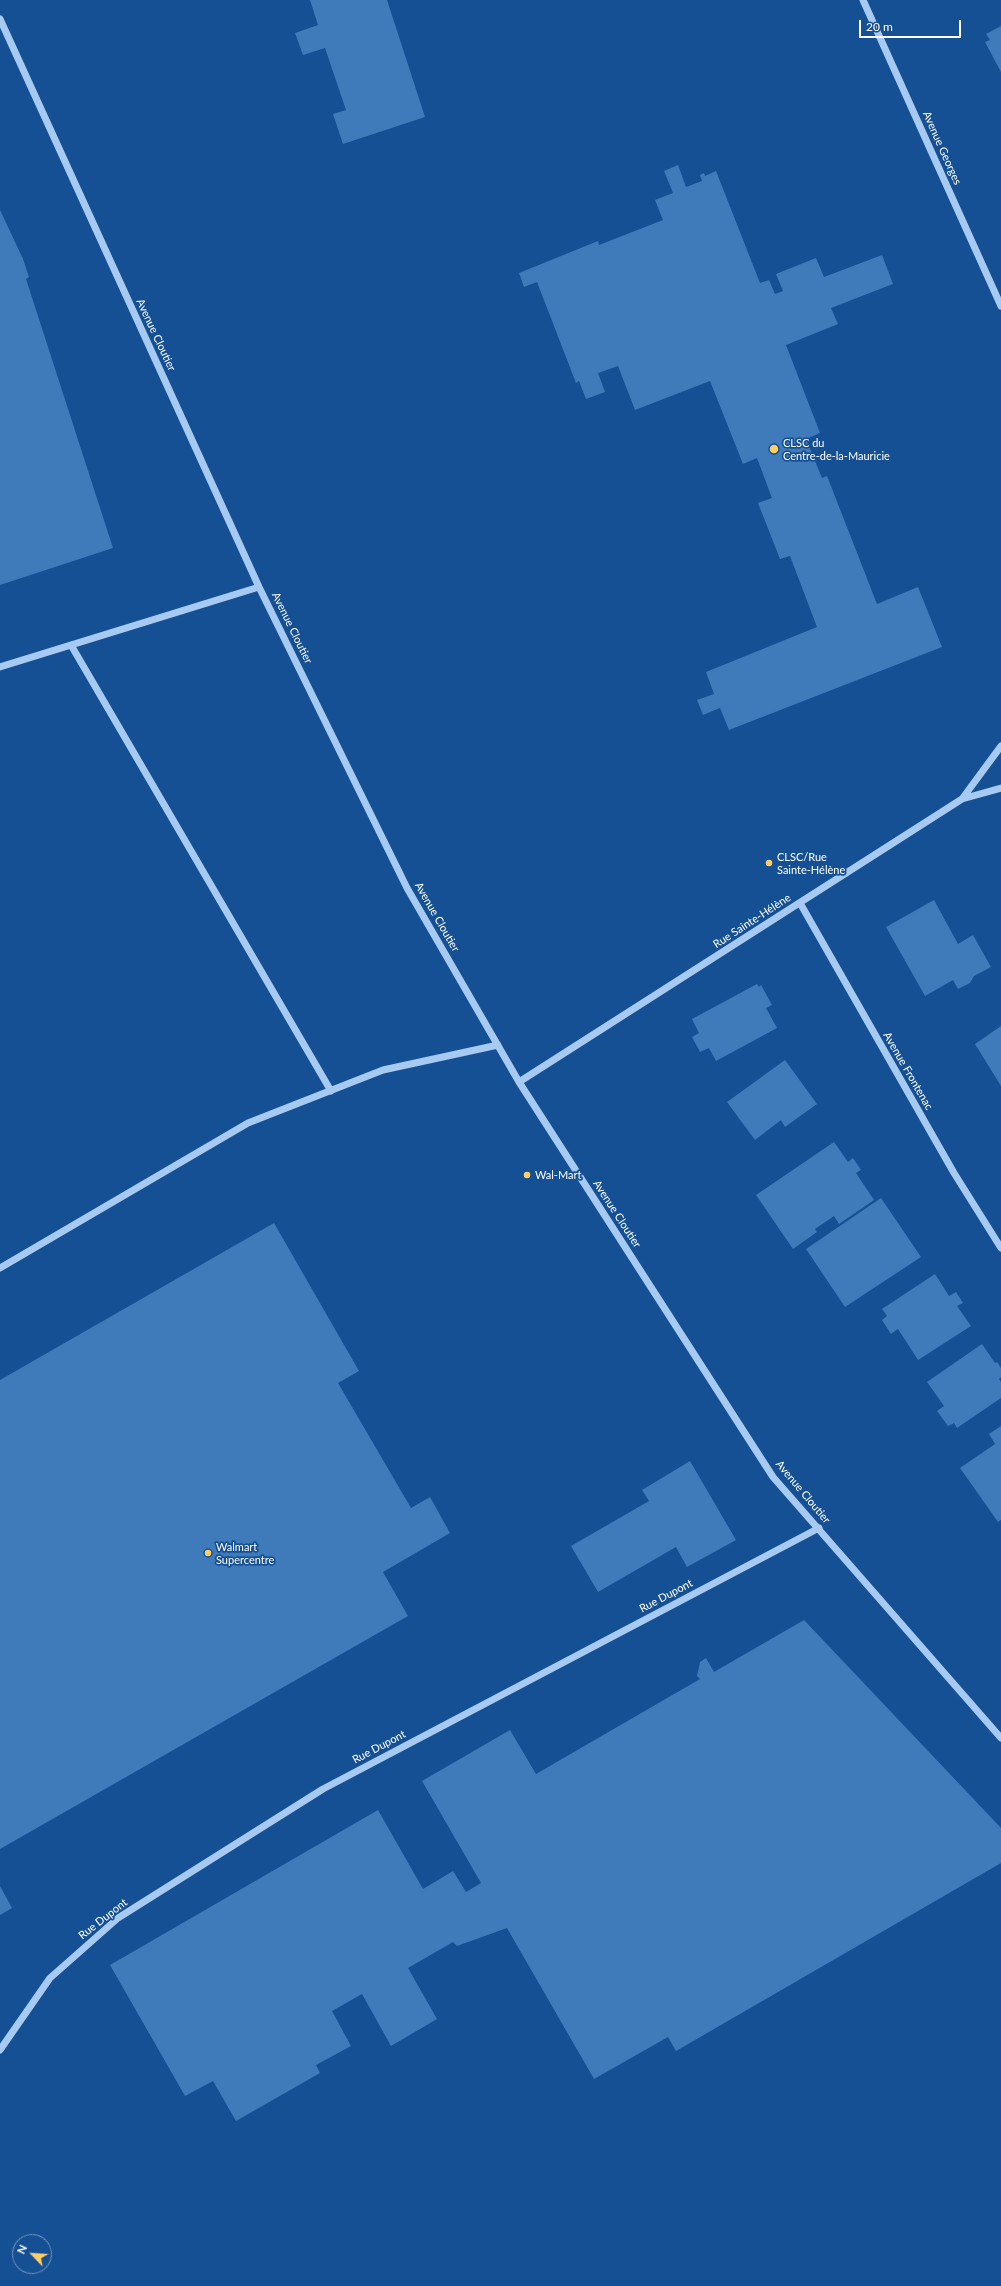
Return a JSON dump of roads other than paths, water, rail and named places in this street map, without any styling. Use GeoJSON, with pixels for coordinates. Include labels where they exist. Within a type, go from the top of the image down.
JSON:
{"type":"FeatureCollection","features":[{"type":"Feature","properties":{"kind":"street","name":"Avenue Georges"},"geometry":{"type":"LineString","coordinates":[[863,0],[1001,306]]}},
{"type":"Feature","properties":{"kind":"street","name":"Avenue Cloutier"},"geometry":{"type":"LineString","coordinates":[[0,18],[259,587],[407,888],[519,1082],[773,1477],[1001,1738]]}},
{"type":"Feature","properties":{"kind":"street"},"geometry":{"type":"LineString","coordinates":[[0,668],[259,587]]}},
{"type":"Feature","properties":{"kind":"street"},"geometry":{"type":"LineString","coordinates":[[71,645],[330,1091]]}},
{"type":"Feature","properties":{"kind":"street"},"geometry":{"type":"LineString","coordinates":[[962,799],[1001,746]]}},
{"type":"Feature","properties":{"kind":"street","name":"Rue Sainte-Hélène"},"geometry":{"type":"LineString","coordinates":[[519,1082],[962,799],[1001,788]]}},
{"type":"Feature","properties":{"kind":"street","name":"Avenue Frontenac"},"geometry":{"type":"LineString","coordinates":[[800,903],[954,1173],[1001,1248]]}},
{"type":"Feature","properties":{"kind":"street"},"geometry":{"type":"LineString","coordinates":[[0,1268],[248,1123],[383,1070],[498,1045]]}},
{"type":"Feature","properties":{"kind":"street","name":"Rue Dupont"},"geometry":{"type":"LineString","coordinates":[[0,2050],[50,1978],[118,1918],[323,1789],[819,1528]]}},
{"type":"Feature","properties":{"kind":"place","name":"CLSC du Centre-de-la-Mauricie"},"geometry":{"type":"Point","coordinates":[774,449]}},
{"type":"Feature","properties":{"kind":"place","name":"CLSC/Rue Sainte-Hélène"},"geometry":{"type":"Point","coordinates":[769,863]}},
{"type":"Feature","properties":{"kind":"place","name":"Wal-Mart"},"geometry":{"type":"Point","coordinates":[527,1175]}},
{"type":"Feature","properties":{"kind":"place","name":"Walmart Supercentre"},"geometry":{"type":"Point","coordinates":[208,1553]}}]}
